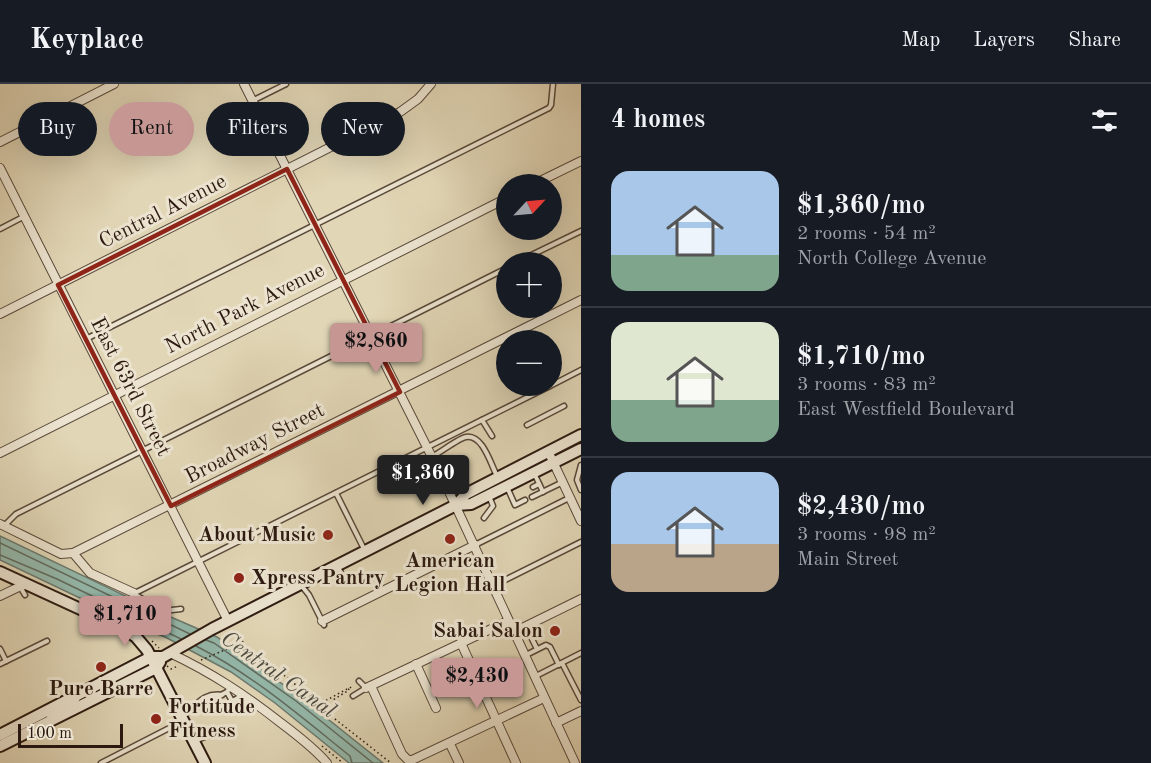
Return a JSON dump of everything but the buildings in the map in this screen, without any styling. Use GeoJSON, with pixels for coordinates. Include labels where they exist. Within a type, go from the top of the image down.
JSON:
{"type":"FeatureCollection","features":[{"type":"Feature","properties":{"kind":"main road"},"geometry":{"type":"LineString","coordinates":[[0,746],[151,657],[169,653],[456,505],[466,494],[579,434]]}},
{"type":"Feature","properties":{"kind":"main road"},"geometry":{"type":"LineString","coordinates":[[456,505],[471,504],[489,496],[581,449]]}},
{"type":"Feature","properties":{"kind":"main road"},"geometry":{"type":"LineString","coordinates":[[0,572],[22,589],[136,637],[151,657],[205,763]]}},
{"type":"Feature","properties":{"kind":"main road"},"geometry":{"type":"LineString","coordinates":[[0,735],[156,668],[169,653]]}},
{"type":"Feature","properties":{"kind":"street"},"geometry":{"type":"LineString","coordinates":[[0,142],[114,84]]}},
{"type":"Feature","properties":{"kind":"street"},"geometry":{"type":"LineString","coordinates":[[243,84],[472,533],[475,546],[508,621],[575,763]]}},
{"type":"Feature","properties":{"kind":"street","name":"Central Avenue"},"geometry":{"type":"LineString","coordinates":[[0,314],[406,109],[431,84]]}},
{"type":"Feature","properties":{"kind":"street"},"geometry":{"type":"LineString","coordinates":[[554,174],[581,161]]}},
{"type":"Feature","properties":{"kind":"street","name":"East 63rd Street"},"geometry":{"type":"LineString","coordinates":[[0,168],[199,562],[216,605],[228,621]]}},
{"type":"Feature","properties":{"kind":"street","name":"North Park Avenue"},"geometry":{"type":"LineString","coordinates":[[0,453],[496,204]]}},
{"type":"Feature","properties":{"kind":"street","name":"Broadway Street"},"geometry":{"type":"LineString","coordinates":[[562,310],[581,300]]}},
{"type":"Feature","properties":{"kind":"street","name":"Broadway Street"},"geometry":{"type":"LineString","coordinates":[[74,553],[545,318]]}},
{"type":"Feature","properties":{"kind":"street"},"geometry":{"type":"LineString","coordinates":[[543,452],[554,463],[570,497],[578,508],[581,520]]}},
{"type":"Feature","properties":{"kind":"street"},"geometry":{"type":"LineString","coordinates":[[2,524],[61,554],[74,553],[90,573],[134,593]]}},
{"type":"Feature","properties":{"kind":"street"},"geometry":{"type":"LineString","coordinates":[[323,623],[475,546]]}},
{"type":"Feature","properties":{"kind":"street"},"geometry":{"type":"LineString","coordinates":[[0,596],[22,589]]}},
{"type":"Feature","properties":{"kind":"street"},"geometry":{"type":"LineString","coordinates":[[514,632],[581,599]]}},
{"type":"Feature","properties":{"kind":"street"},"geometry":{"type":"LineString","coordinates":[[508,621],[368,687],[402,754],[408,760],[416,760],[544,698]]}},
{"type":"Feature","properties":{"kind":"street"},"geometry":{"type":"LineString","coordinates":[[461,644],[516,763]]}},
{"type":"Feature","properties":{"kind":"street"},"geometry":{"type":"LineString","coordinates":[[169,653],[245,695],[327,763]]}},
{"type":"Feature","properties":{"kind":"street"},"geometry":{"type":"LineString","coordinates":[[416,664],[436,708]]}},
{"type":"Feature","properties":{"kind":"street"},"geometry":{"type":"LineString","coordinates":[[556,723],[581,711]]}},
{"type":"Feature","properties":{"kind":"street"},"geometry":{"type":"LineString","coordinates":[[450,744],[459,763]]}},
{"type":"Feature","properties":{"kind":"lane"},"geometry":{"type":"LineString","coordinates":[[252,101],[286,84]]}},
{"type":"Feature","properties":{"kind":"lane"},"geometry":{"type":"LineString","coordinates":[[86,339],[549,108],[553,84]]}},
{"type":"Feature","properties":{"kind":"lane"},"geometry":{"type":"LineString","coordinates":[[0,229],[24,216]]}},
{"type":"Feature","properties":{"kind":"lane"},"geometry":{"type":"LineString","coordinates":[[538,252],[581,231]]}},
{"type":"Feature","properties":{"kind":"lane"},"geometry":{"type":"LineString","coordinates":[[2,524],[16,514],[142,450],[496,274]]}},
{"type":"Feature","properties":{"kind":"lane"},"geometry":{"type":"LineString","coordinates":[[562,380],[581,370]]}},
{"type":"Feature","properties":{"kind":"lane"},"geometry":{"type":"LineString","coordinates":[[134,593],[529,396]]}},
{"type":"Feature","properties":{"kind":"lane"},"geometry":{"type":"LineString","coordinates":[[527,425],[564,406]]}},
{"type":"Feature","properties":{"kind":"lane"},"geometry":{"type":"LineString","coordinates":[[482,420],[492,436]]}},
{"type":"Feature","properties":{"kind":"lane"},"geometry":{"type":"LineString","coordinates":[[432,456],[466,437],[474,438],[481,445],[498,477]]}},
{"type":"Feature","properties":{"kind":"lane"},"geometry":{"type":"LineString","coordinates":[[580,466],[581,478]]}},
{"type":"Feature","properties":{"kind":"lane"},"geometry":{"type":"LineString","coordinates":[[580,466],[577,480],[581,490]]}},
{"type":"Feature","properties":{"kind":"lane"},"geometry":{"type":"LineString","coordinates":[[534,473],[543,492]]}},
{"type":"Feature","properties":{"kind":"lane"},"geometry":{"type":"LineString","coordinates":[[532,498],[563,482]]}},
{"type":"Feature","properties":{"kind":"lane"},"geometry":{"type":"LineString","coordinates":[[533,487],[539,484]]}},
{"type":"Feature","properties":{"kind":"lane"},"geometry":{"type":"LineString","coordinates":[[507,487],[514,496],[515,505],[525,502]]}},
{"type":"Feature","properties":{"kind":"lane"},"geometry":{"type":"LineString","coordinates":[[336,493],[364,551]]}},
{"type":"Feature","properties":{"kind":"lane"},"geometry":{"type":"LineString","coordinates":[[484,518],[493,506],[489,496]]}},
{"type":"Feature","properties":{"kind":"lane"},"geometry":{"type":"LineString","coordinates":[[475,546],[570,497]]}},
{"type":"Feature","properties":{"kind":"lane"},"geometry":{"type":"LineString","coordinates":[[493,586],[581,542]]}},
{"type":"Feature","properties":{"kind":"lane"},"geometry":{"type":"LineString","coordinates":[[337,565],[343,577],[352,578]]}},
{"type":"Feature","properties":{"kind":"lane"},"geometry":{"type":"LineString","coordinates":[[300,584],[309,595],[323,623]]}},
{"type":"Feature","properties":{"kind":"lane"},"geometry":{"type":"LineString","coordinates":[[134,593],[163,610],[181,609]]}},
{"type":"Feature","properties":{"kind":"lane"},"geometry":{"type":"LineString","coordinates":[[530,635],[537,649]]}},
{"type":"Feature","properties":{"kind":"lane"},"geometry":{"type":"LineString","coordinates":[[0,664],[47,641]]}},
{"type":"Feature","properties":{"kind":"lane"},"geometry":{"type":"LineString","coordinates":[[524,655],[546,645],[550,647],[581,700]]}},
{"type":"Feature","properties":{"kind":"lane"},"geometry":{"type":"LineString","coordinates":[[0,649],[6,661]]}},
{"type":"Feature","properties":{"kind":"lane"},"geometry":{"type":"LineString","coordinates":[[534,677],[581,653]]}},
{"type":"Feature","properties":{"kind":"lane"},"geometry":{"type":"LineString","coordinates":[[353,696],[368,687],[359,681]]}},
{"type":"Feature","properties":{"kind":"lane"},"geometry":{"type":"LineString","coordinates":[[209,701],[230,688]]}},
{"type":"Feature","properties":{"kind":"lane"},"geometry":{"type":"LineString","coordinates":[[230,688],[232,701],[245,695]]}},
{"type":"Feature","properties":{"kind":"lane"},"geometry":{"type":"LineString","coordinates":[[193,710],[198,702],[214,694],[222,695]]}},
{"type":"Feature","properties":{"kind":"lane"},"geometry":{"type":"LineString","coordinates":[[0,740],[81,699]]}},
{"type":"Feature","properties":{"kind":"lane"},"geometry":{"type":"LineString","coordinates":[[101,763],[200,706]]}},
{"type":"Feature","properties":{"kind":"lane"},"geometry":{"type":"LineString","coordinates":[[194,741],[222,728]]}},
{"type":"Feature","properties":{"kind":"path"},"geometry":{"type":"LineString","coordinates":[[202,660],[234,646],[240,646],[291,680],[307,697],[391,763]]}},
{"type":"Feature","properties":{"kind":"path"},"geometry":{"type":"LineString","coordinates":[[168,668],[171,669],[183,663]]}},
{"type":"Feature","properties":{"kind":"path"},"geometry":{"type":"LineString","coordinates":[[331,706],[325,700],[349,688],[333,700],[335,703]]}},
{"type":"Feature","properties":{"kind":"path"},"geometry":{"type":"LineString","coordinates":[[316,741],[343,763]]}},
{"type":"Feature","properties":{"kind":"highlighted area"},"geometry":{"type":"Polygon","coordinates":[[[287,169],[400,392],[171,506],[58,285],[287,169]]]}},
{"type":"Feature","properties":{"kind":"water","name":"Central Canal"},"geometry":{"type":"Polygon","coordinates":[[[0,536],[136,602],[217,637],[299,696],[383,763],[349,763],[275,703],[231,672],[165,637],[0,560],[0,536]]]}},
{"type":"Feature","properties":{"kind":"place","name":"About Music"},"geometry":{"type":"Point","coordinates":[328,535]}},
{"type":"Feature","properties":{"kind":"place","name":"American Legion Hall"},"geometry":{"type":"Point","coordinates":[450,539]}},
{"type":"Feature","properties":{"kind":"place","name":"Xpress Pantry"},"geometry":{"type":"Point","coordinates":[239,578]}},
{"type":"Feature","properties":{"kind":"place","name":"Sabai Salon"},"geometry":{"type":"Point","coordinates":[555,631]}},
{"type":"Feature","properties":{"kind":"place","name":"Pure Barre"},"geometry":{"type":"Point","coordinates":[101,667]}},
{"type":"Feature","properties":{"kind":"place","name":"Fortitude Fitness"},"geometry":{"type":"Point","coordinates":[156,719]}}]}
